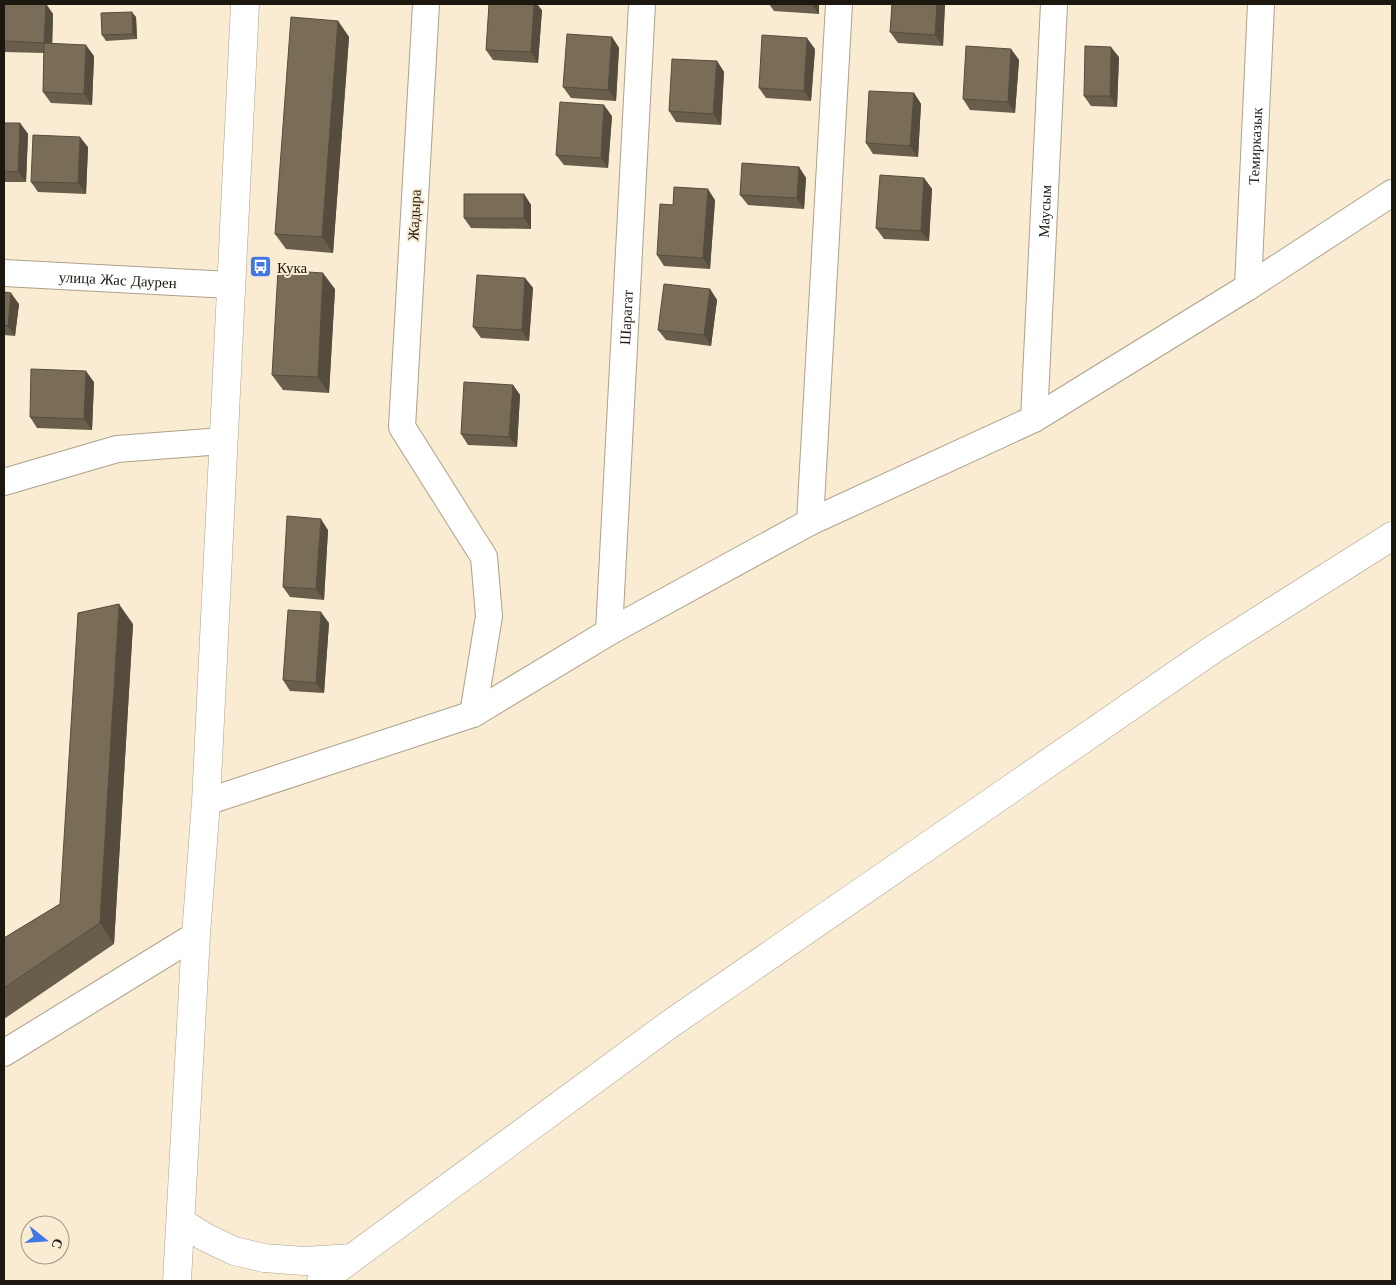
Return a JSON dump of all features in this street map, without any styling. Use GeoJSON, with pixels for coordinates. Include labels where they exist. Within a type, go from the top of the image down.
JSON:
{"type":"FeatureCollection","features":[{"type":"Feature","properties":{"kind":"main road"},"geometry":{"type":"LineString","coordinates":[[177,1281],[196,935],[206,802],[222,441],[245,4]]}},
{"type":"Feature","properties":{"kind":"main road"},"geometry":{"type":"LineString","coordinates":[[321,1281],[687,1012],[1212,650],[1392,536]]}},
{"type":"Feature","properties":{"kind":"main road"},"geometry":{"type":"LineString","coordinates":[[181,1222],[205,1237],[234,1251],[264,1258],[304,1261],[352,1258]]}},
{"type":"Feature","properties":{"kind":"street","name":"Жадыра"},"geometry":{"type":"LineString","coordinates":[[426,4],[402,427],[484,557],[490,616],[473,714]]}},
{"type":"Feature","properties":{"kind":"street","name":"Шарагат"},"geometry":{"type":"LineString","coordinates":[[609,632],[642,4]]}},
{"type":"Feature","properties":{"kind":"street"},"geometry":{"type":"LineString","coordinates":[[810,522],[840,4]]}},
{"type":"Feature","properties":{"kind":"street","name":"Маусым"},"geometry":{"type":"LineString","coordinates":[[1034,419],[1054,4]]}},
{"type":"Feature","properties":{"kind":"street","name":"Темирказык"},"geometry":{"type":"LineString","coordinates":[[1248,287],[1261,4]]}},
{"type":"Feature","properties":{"kind":"street"},"geometry":{"type":"LineString","coordinates":[[206,802],[473,714],[609,632],[810,522],[1034,419],[1248,287],[1392,193]]}},
{"type":"Feature","properties":{"kind":"street","name":"улица Жас Даурен"},"geometry":{"type":"LineString","coordinates":[[4,273],[230,284]]}},
{"type":"Feature","properties":{"kind":"street"},"geometry":{"type":"LineString","coordinates":[[4,482],[117,450],[222,441]]}},
{"type":"Feature","properties":{"kind":"street"},"geometry":{"type":"LineString","coordinates":[[4,1054],[196,935]]}},
{"type":"Feature","properties":{"kind":"building"},"geometry":{"type":"Polygon","coordinates":[[[4,4],[46,4],[44,43],[4,41],[4,4]]]}},
{"type":"Feature","properties":{"kind":"building"},"geometry":{"type":"Polygon","coordinates":[[[489,4],[534,4],[531,52],[486,50],[489,4]]]}},
{"type":"Feature","properties":{"kind":"building"},"geometry":{"type":"Polygon","coordinates":[[[892,4],[937,4],[935,35],[890,32],[892,4]]]}},
{"type":"Feature","properties":{"kind":"building"},"geometry":{"type":"Polygon","coordinates":[[[132,12],[133,34],[102,35],[101,13],[132,12]]]}},
{"type":"Feature","properties":{"kind":"building"},"geometry":{"type":"Polygon","coordinates":[[[291,17],[338,21],[322,237],[275,234],[291,17]]]}},
{"type":"Feature","properties":{"kind":"building"},"geometry":{"type":"Polygon","coordinates":[[[567,34],[612,37],[608,90],[563,87],[567,34]]]}},
{"type":"Feature","properties":{"kind":"building"},"geometry":{"type":"Polygon","coordinates":[[[762,35],[807,38],[804,91],[759,88],[762,35]]]}},
{"type":"Feature","properties":{"kind":"building"},"geometry":{"type":"Polygon","coordinates":[[[44,43],[86,45],[84,94],[43,92],[44,43]]]}},
{"type":"Feature","properties":{"kind":"building"},"geometry":{"type":"Polygon","coordinates":[[[966,46],[1011,49],[1008,102],[963,99],[966,46]]]}},
{"type":"Feature","properties":{"kind":"building"},"geometry":{"type":"Polygon","coordinates":[[[1085,46],[1111,47],[1110,96],[1084,96],[1085,46]]]}},
{"type":"Feature","properties":{"kind":"building"},"geometry":{"type":"Polygon","coordinates":[[[672,59],[717,61],[713,114],[669,111],[672,59]]]}},
{"type":"Feature","properties":{"kind":"building"},"geometry":{"type":"Polygon","coordinates":[[[869,91],[914,93],[910,146],[866,143],[869,91]]]}},
{"type":"Feature","properties":{"kind":"building"},"geometry":{"type":"Polygon","coordinates":[[[560,102],[604,105],[601,158],[556,155],[560,102]]]}},
{"type":"Feature","properties":{"kind":"building"},"geometry":{"type":"Polygon","coordinates":[[[4,123],[20,123],[18,172],[4,171],[4,123]]]}},
{"type":"Feature","properties":{"kind":"building"},"geometry":{"type":"Polygon","coordinates":[[[33,135],[80,137],[78,183],[31,182],[33,135]]]}},
{"type":"Feature","properties":{"kind":"building"},"geometry":{"type":"Polygon","coordinates":[[[742,163],[799,167],[797,198],[740,195],[742,163]]]}},
{"type":"Feature","properties":{"kind":"building"},"geometry":{"type":"Polygon","coordinates":[[[880,175],[924,178],[921,231],[876,228],[880,175]]]}},
{"type":"Feature","properties":{"kind":"building"},"geometry":{"type":"Polygon","coordinates":[[[674,187],[708,189],[703,258],[657,255],[660,204],[673,205],[674,187]]]}},
{"type":"Feature","properties":{"kind":"building"},"geometry":{"type":"Polygon","coordinates":[[[464,194],[524,194],[524,218],[464,218],[464,194]]]}},
{"type":"Feature","properties":{"kind":"building"},"geometry":{"type":"Polygon","coordinates":[[[278,270],[323,273],[318,377],[272,375],[278,270]]]}},
{"type":"Feature","properties":{"kind":"building"},"geometry":{"type":"Polygon","coordinates":[[[477,275],[525,278],[522,330],[473,327],[477,275]]]}},
{"type":"Feature","properties":{"kind":"building"},"geometry":{"type":"Polygon","coordinates":[[[664,284],[710,289],[704,335],[658,330],[664,284]]]}},
{"type":"Feature","properties":{"kind":"building"},"geometry":{"type":"Polygon","coordinates":[[[4,292],[11,293],[8,326],[4,325],[4,292]]]}},
{"type":"Feature","properties":{"kind":"building"},"geometry":{"type":"Polygon","coordinates":[[[31,369],[86,371],[84,419],[30,417],[31,369]]]}},
{"type":"Feature","properties":{"kind":"building"},"geometry":{"type":"Polygon","coordinates":[[[464,382],[513,385],[509,437],[461,434],[464,382]]]}},
{"type":"Feature","properties":{"kind":"building"},"geometry":{"type":"Polygon","coordinates":[[[287,516],[321,519],[316,589],[283,587],[287,516]]]}},
{"type":"Feature","properties":{"kind":"building"},"geometry":{"type":"Polygon","coordinates":[[[119,604],[100,923],[4,988],[4,938],[60,904],[78,613],[119,604]]]}},
{"type":"Feature","properties":{"kind":"building"},"geometry":{"type":"Polygon","coordinates":[[[288,610],[321,612],[316,683],[283,680],[288,610]]]}},
{"type":"Feature","properties":{"kind":"place","name":"Кука"},"geometry":{"type":"Point","coordinates":[261,267]}}]}
